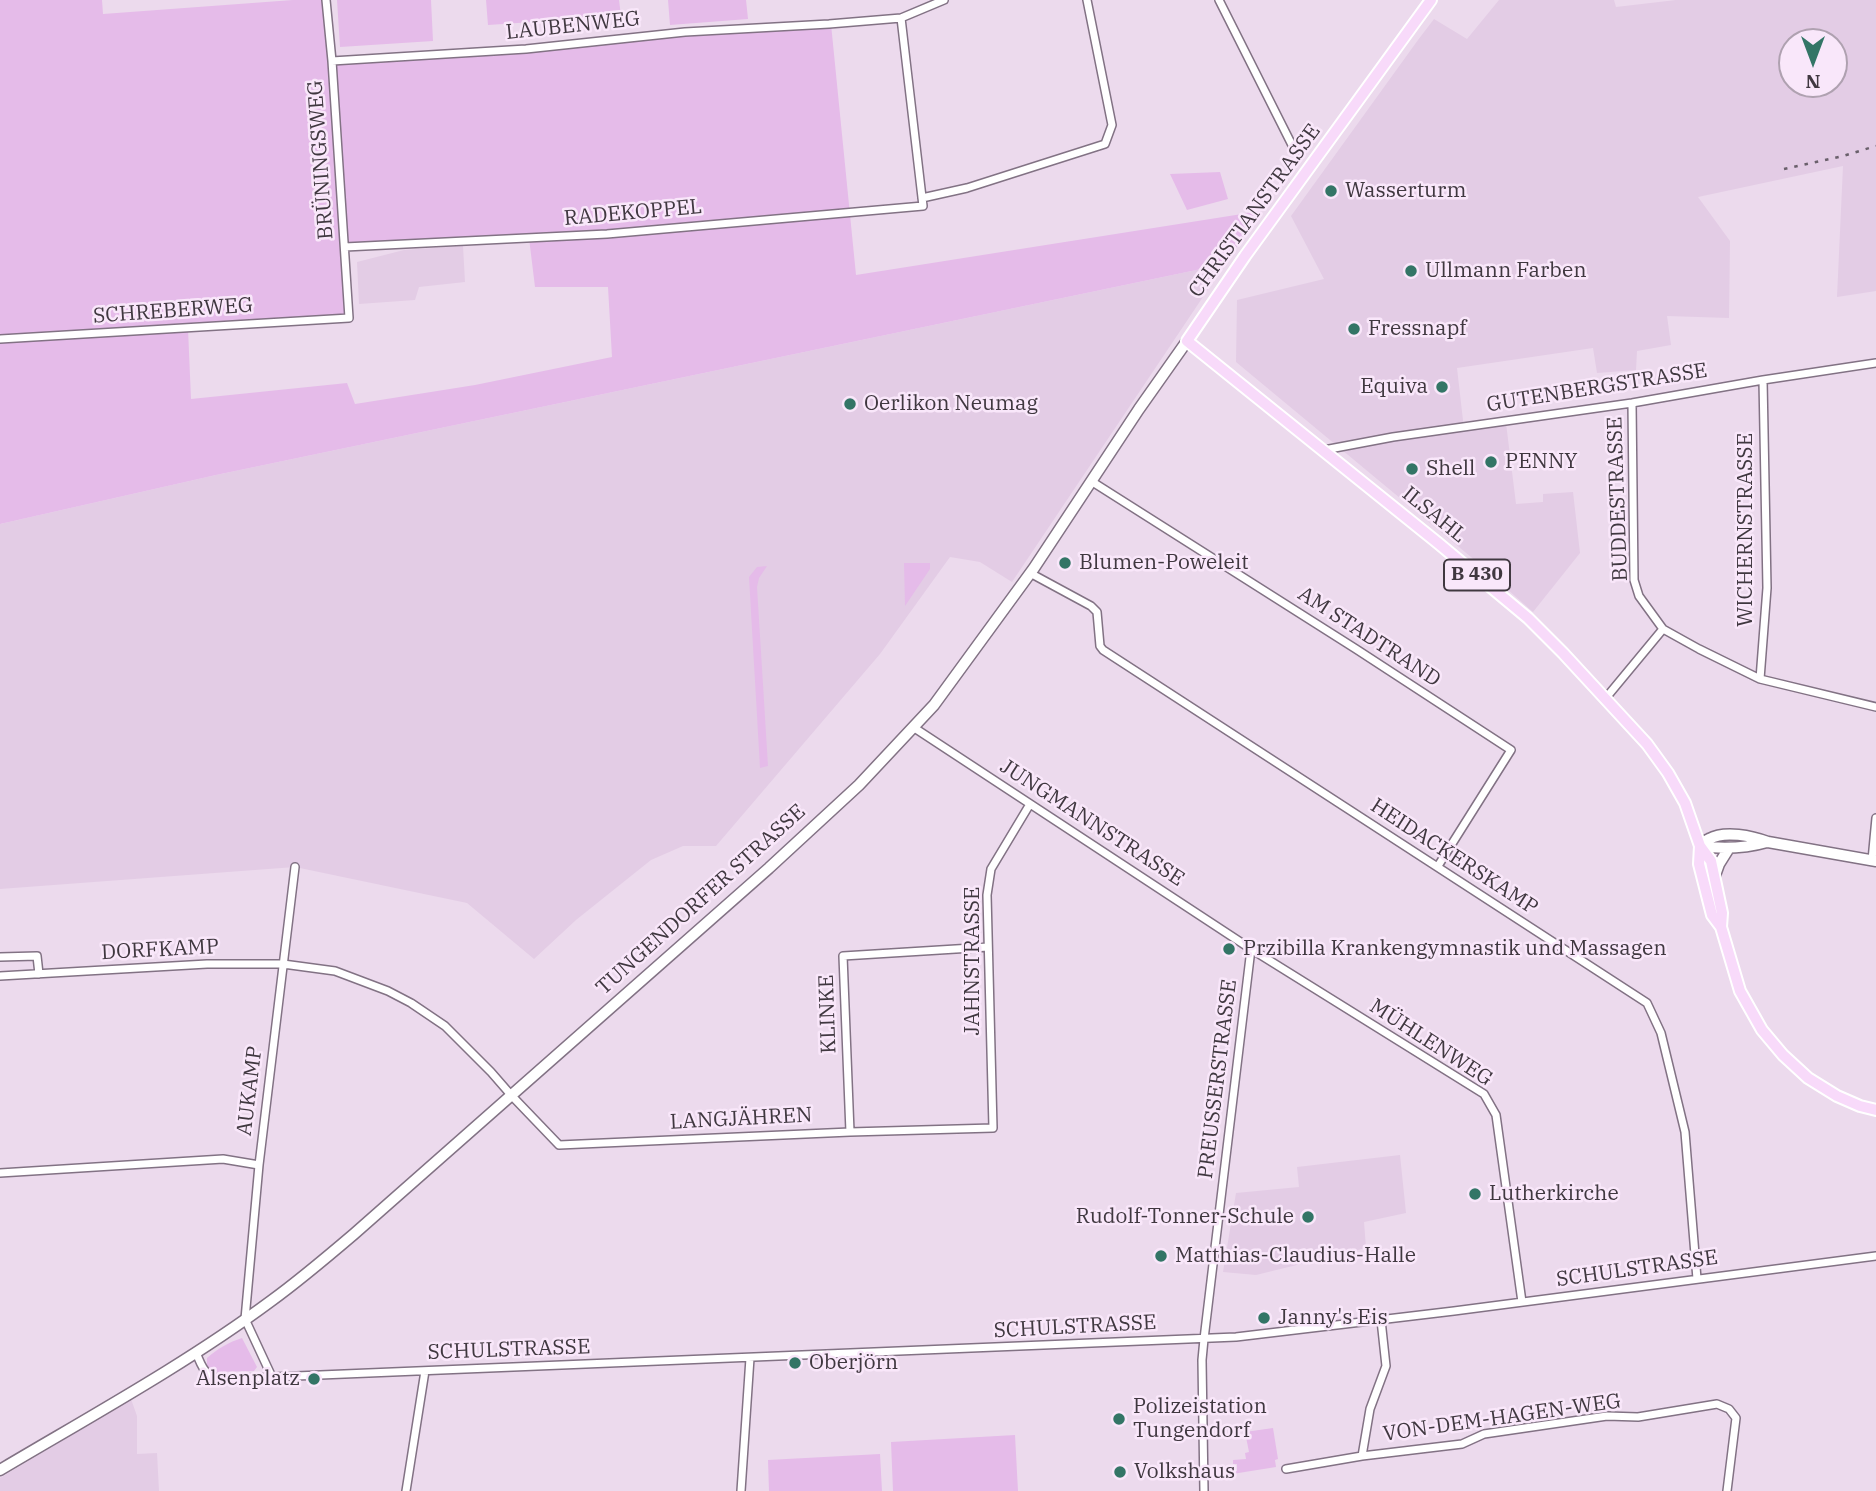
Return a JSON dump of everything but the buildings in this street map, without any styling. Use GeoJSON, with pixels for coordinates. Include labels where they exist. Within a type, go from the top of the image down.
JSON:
{"type":"FeatureCollection","features":[{"type":"Feature","properties":{"kind":"main road","name":"CHRISTIANSTRASSE"},"geometry":{"type":"LineString","coordinates":[[1114,446],[1252,246],[1431,0]]}},
{"type":"Feature","properties":{"kind":"main road","name":"ILSAHL"},"geometry":{"type":"LineString","coordinates":[[1187,341],[1520,611],[1563,653],[1647,744],[1668,773],[1685,803],[1700,846]]}},
{"type":"Feature","properties":{"kind":"main road","name":"TUNGENDORFER STRASSE"},"geometry":{"type":"LineString","coordinates":[[245,1319],[323,1260],[779,859],[859,785],[934,705],[1030,573],[1114,446]]}},
{"type":"Feature","properties":{"kind":"main road"},"geometry":{"type":"LineString","coordinates":[[1700,846],[1710,838],[1753,836],[1768,842],[1874,860]]}},
{"type":"Feature","properties":{"kind":"main road"},"geometry":{"type":"LineString","coordinates":[[1700,846],[1728,848],[1768,842]]}},
{"type":"Feature","properties":{"kind":"main road","name":"B 430"},"geometry":{"type":"LineString","coordinates":[[1700,846],[1711,861],[1722,913],[1721,927]]}},
{"type":"Feature","properties":{"kind":"main road","name":"B 430"},"geometry":{"type":"LineString","coordinates":[[1700,846],[1699,864],[1713,915],[1721,927],[1740,991],[1762,1030],[1800,1070],[1838,1096],[1876,1110]]}},
{"type":"Feature","properties":{"kind":"main road"},"geometry":{"type":"LineString","coordinates":[[1714,878],[1728,848]]}},
{"type":"Feature","properties":{"kind":"main road"},"geometry":{"type":"LineString","coordinates":[[0,1470],[196,1352],[245,1319]]}},
{"type":"Feature","properties":{"kind":"street","name":"BRÜNINGSWEG"},"geometry":{"type":"LineString","coordinates":[[326,0],[349,318]]}},
{"type":"Feature","properties":{"kind":"street","name":"LAUBENWEG"},"geometry":{"type":"LineString","coordinates":[[332,61],[526,49],[685,32],[901,18],[944,0]]}},
{"type":"Feature","properties":{"kind":"street","name":"RADEKOPPEL"},"geometry":{"type":"LineString","coordinates":[[345,247],[607,234],[922,202],[1105,144],[1112,125],[1087,0]]}},
{"type":"Feature","properties":{"kind":"street"},"geometry":{"type":"LineString","coordinates":[[1219,0],[1295,151]]}},
{"type":"Feature","properties":{"kind":"street"},"geometry":{"type":"LineString","coordinates":[[901,18],[922,202]]}},
{"type":"Feature","properties":{"kind":"street","name":"SCHREBERWEG"},"geometry":{"type":"LineString","coordinates":[[0,339],[349,318]]}},
{"type":"Feature","properties":{"kind":"street","name":"GUTENBERGSTRASSE"},"geometry":{"type":"LineString","coordinates":[[1324,450],[1876,363]]}},
{"type":"Feature","properties":{"kind":"street","name":"WICHERNSTRASSE"},"geometry":{"type":"LineString","coordinates":[[1760,680],[1767,588],[1763,380]]}},
{"type":"Feature","properties":{"kind":"street","name":"BUDDESTRASSE"},"geometry":{"type":"LineString","coordinates":[[1632,403],[1634,580],[1639,596],[1663,629],[1760,680],[1876,707]]}},
{"type":"Feature","properties":{"kind":"street","name":"AM STADTRAND"},"geometry":{"type":"LineString","coordinates":[[1091,481],[1511,750],[1438,866]]}},
{"type":"Feature","properties":{"kind":"street","name":"HEIDACKERSKAMP"},"geometry":{"type":"LineString","coordinates":[[1030,573],[1091,606],[1097,612],[1100,646],[1103,650],[1647,1003],[1661,1033],[1685,1132],[1697,1279]]}},
{"type":"Feature","properties":{"kind":"street"},"geometry":{"type":"LineString","coordinates":[[1605,699],[1663,629]]}},
{"type":"Feature","properties":{"kind":"street","name":"JUNGMANNSTRASSE"},"geometry":{"type":"LineString","coordinates":[[913,727],[1251,949]]}},
{"type":"Feature","properties":{"kind":"street","name":"JAHNSTRASSE"},"geometry":{"type":"LineString","coordinates":[[993,1128],[986,895],[991,869],[1030,804]]}},
{"type":"Feature","properties":{"kind":"street"},"geometry":{"type":"LineString","coordinates":[[1874,860],[1876,818]]}},
{"type":"Feature","properties":{"kind":"street","name":"AUKAMP"},"geometry":{"type":"LineString","coordinates":[[245,1319],[259,1165],[295,867]]}},
{"type":"Feature","properties":{"kind":"street","name":"KLINKE"},"geometry":{"type":"LineString","coordinates":[[850,1132],[843,956],[988,947]]}},
{"type":"Feature","properties":{"kind":"street","name":"MÜHLENWEG"},"geometry":{"type":"LineString","coordinates":[[1251,949],[1484,1094],[1496,1115],[1522,1303]]}},
{"type":"Feature","properties":{"kind":"street","name":"PREUSSERSTRASSE"},"geometry":{"type":"LineString","coordinates":[[1204,1491],[1202,1360],[1251,949]]}},
{"type":"Feature","properties":{"kind":"street"},"geometry":{"type":"LineString","coordinates":[[0,957],[37,956],[39,974]]}},
{"type":"Feature","properties":{"kind":"street","name":"DORFKAMP"},"geometry":{"type":"LineString","coordinates":[[0,976],[208,964],[283,964],[335,971],[388,990],[444,1026],[491,1072],[511,1096]]}},
{"type":"Feature","properties":{"kind":"street","name":"LANGJÄHREN"},"geometry":{"type":"LineString","coordinates":[[511,1096],[559,1145],[993,1128]]}},
{"type":"Feature","properties":{"kind":"street"},"geometry":{"type":"LineString","coordinates":[[0,1173],[223,1159],[259,1165]]}},
{"type":"Feature","properties":{"kind":"street","name":"SCHULSTRASSE"},"geometry":{"type":"LineString","coordinates":[[272,1377],[1236,1337],[1522,1303],[1876,1256]]}},
{"type":"Feature","properties":{"kind":"street"},"geometry":{"type":"LineString","coordinates":[[196,1352],[207,1374],[217,1379],[272,1377],[245,1319]]}},
{"type":"Feature","properties":{"kind":"street","name":"VON-DEM-HAGEN-WEG"},"geometry":{"type":"LineString","coordinates":[[1362,1456],[1370,1409],[1386,1366],[1381,1320]]}},
{"type":"Feature","properties":{"kind":"street"},"geometry":{"type":"LineString","coordinates":[[741,1491],[750,1358]]}},
{"type":"Feature","properties":{"kind":"street"},"geometry":{"type":"LineString","coordinates":[[406,1491],[425,1371]]}},
{"type":"Feature","properties":{"kind":"street","name":"VON-DEM-HAGEN-WEG"},"geometry":{"type":"LineString","coordinates":[[1286,1469],[1362,1456],[1462,1444],[1484,1434],[1607,1416],[1638,1417],[1717,1404],[1729,1409],[1736,1418],[1727,1491]]}},
{"type":"Feature","properties":{"kind":"shaded area"},"geometry":{"type":"Polygon","coordinates":[[[0,0],[102,0],[103,14],[326,0],[332,60],[526,49],[685,32],[831,24],[856,275],[1261,211],[1225,264],[216,475],[0,524],[0,0]],[[529,238],[345,247],[349,318],[188,329],[191,399],[347,383],[355,404],[475,385],[612,357],[608,287],[535,287],[529,238]]]}},
{"type":"Feature","properties":{"kind":"shaded area"},"geometry":{"type":"Polygon","coordinates":[[[337,0],[431,0],[433,41],[340,47],[337,0]]]}},
{"type":"Feature","properties":{"kind":"shaded area"},"geometry":{"type":"Polygon","coordinates":[[[486,0],[619,0],[621,16],[488,25],[486,0]]]}},
{"type":"Feature","properties":{"kind":"shaded area"},"geometry":{"type":"Polygon","coordinates":[[[668,0],[746,0],[748,19],[670,25],[668,0]]]}},
{"type":"Feature","properties":{"kind":"shaded area"},"geometry":{"type":"Polygon","coordinates":[[[1499,0],[1614,0],[1616,7],[1676,0],[1876,0],[1876,291],[1837,297],[1843,166],[1698,197],[1730,241],[1729,318],[1667,316],[1671,345],[1637,351],[1636,370],[1597,373],[1593,348],[1457,368],[1464,429],[1506,423],[1516,504],[1543,502],[1543,494],[1573,492],[1580,553],[1533,612],[1471,557],[1236,362],[1237,300],[1324,279],[1291,216],[1434,19],[1467,39],[1499,0]]]}},
{"type":"Feature","properties":{"kind":"shaded area"},"geometry":{"type":"Polygon","coordinates":[[[1220,172],[1228,199],[1187,210],[1170,174],[1220,172]]]}},
{"type":"Feature","properties":{"kind":"shaded area"},"geometry":{"type":"Polygon","coordinates":[[[463,246],[465,282],[419,287],[415,300],[359,304],[357,262],[404,250],[463,246]]]}},
{"type":"Feature","properties":{"kind":"shaded area"},"geometry":{"type":"Polygon","coordinates":[[[1225,264],[1012,582],[980,562],[950,557],[880,654],[716,846],[683,846],[651,860],[576,920],[534,959],[467,903],[295,867],[0,889],[0,524],[216,475],[1225,264]]]}},
{"type":"Feature","properties":{"kind":"shaded area"},"geometry":{"type":"Polygon","coordinates":[[[904,563],[930,563],[930,569],[905,606],[904,563]]]}},
{"type":"Feature","properties":{"kind":"shaded area"},"geometry":{"type":"Polygon","coordinates":[[[767,566],[757,587],[768,766],[760,768],[749,577],[757,567],[767,566]]]}},
{"type":"Feature","properties":{"kind":"shaded area","name":"Rudolf-Tonner-Schule"},"geometry":{"type":"Polygon","coordinates":[[[1400,1155],[1406,1213],[1364,1222],[1366,1248],[1256,1275],[1223,1272],[1236,1193],[1299,1187],[1297,1167],[1400,1155]]]}},
{"type":"Feature","properties":{"kind":"shaded area"},"geometry":{"type":"Polygon","coordinates":[[[242,1338],[257,1367],[254,1371],[215,1372],[207,1366],[207,1358],[242,1338]]]}},
{"type":"Feature","properties":{"kind":"shaded area"},"geometry":{"type":"Polygon","coordinates":[[[131,1399],[137,1416],[137,1454],[157,1453],[159,1491],[0,1491],[0,1478],[131,1399]]]}},
{"type":"Feature","properties":{"kind":"shaded area"},"geometry":{"type":"Polygon","coordinates":[[[1273,1428],[1278,1459],[1275,1460],[1276,1467],[1226,1475],[1226,1472],[1237,1471],[1237,1464],[1233,1464],[1233,1460],[1246,1459],[1245,1453],[1249,1452],[1245,1432],[1273,1428]]]}},
{"type":"Feature","properties":{"kind":"shaded area"},"geometry":{"type":"Polygon","coordinates":[[[1015,1435],[1018,1491],[893,1491],[891,1442],[1015,1435]]]}},
{"type":"Feature","properties":{"kind":"shaded area"},"geometry":{"type":"Polygon","coordinates":[[[880,1454],[882,1491],[769,1491],[768,1460],[880,1454]]]}},
{"type":"Feature","properties":{"kind":"railway"},"geometry":{"type":"LineString","coordinates":[[1784,169],[1876,146]]}},
{"type":"Feature","properties":{"kind":"place","name":"Wasserturm"},"geometry":{"type":"Point","coordinates":[1331,191]}},
{"type":"Feature","properties":{"kind":"place","name":"Ullmann Farben"},"geometry":{"type":"Point","coordinates":[1411,271]}},
{"type":"Feature","properties":{"kind":"place","name":"Fressnapf"},"geometry":{"type":"Point","coordinates":[1354,329]}},
{"type":"Feature","properties":{"kind":"place","name":"Equiva"},"geometry":{"type":"Point","coordinates":[1442,387]}},
{"type":"Feature","properties":{"kind":"place","name":"Oerlikon Neumag"},"geometry":{"type":"Point","coordinates":[850,404]}},
{"type":"Feature","properties":{"kind":"place","name":"PENNY"},"geometry":{"type":"Point","coordinates":[1491,462]}},
{"type":"Feature","properties":{"kind":"place","name":"Shell"},"geometry":{"type":"Point","coordinates":[1412,469]}},
{"type":"Feature","properties":{"kind":"place","name":"Blumen-Poweleit"},"geometry":{"type":"Point","coordinates":[1065,563]}},
{"type":"Feature","properties":{"kind":"place","name":"Przibilla Krankengymnastik und Massagen"},"geometry":{"type":"Point","coordinates":[1229,949]}},
{"type":"Feature","properties":{"kind":"place","name":"Lutherkirche"},"geometry":{"type":"Point","coordinates":[1475,1194]}},
{"type":"Feature","properties":{"kind":"place","name":"Rudolf-Tonner-Schule"},"geometry":{"type":"Point","coordinates":[1308,1217]}},
{"type":"Feature","properties":{"kind":"place","name":"Matthias-Claudius-Halle"},"geometry":{"type":"Point","coordinates":[1161,1256]}},
{"type":"Feature","properties":{"kind":"place","name":"Janny's Eis"},"geometry":{"type":"Point","coordinates":[1264,1318]}},
{"type":"Feature","properties":{"kind":"place","name":"Oberjörn"},"geometry":{"type":"Point","coordinates":[795,1363]}},
{"type":"Feature","properties":{"kind":"place","name":"Alsenplatz"},"geometry":{"type":"Point","coordinates":[314,1379]}},
{"type":"Feature","properties":{"kind":"place","name":"Polizeistation Tungendorf"},"geometry":{"type":"Point","coordinates":[1119,1419]}},
{"type":"Feature","properties":{"kind":"place","name":"Volkshaus"},"geometry":{"type":"Point","coordinates":[1120,1472]}}]}
